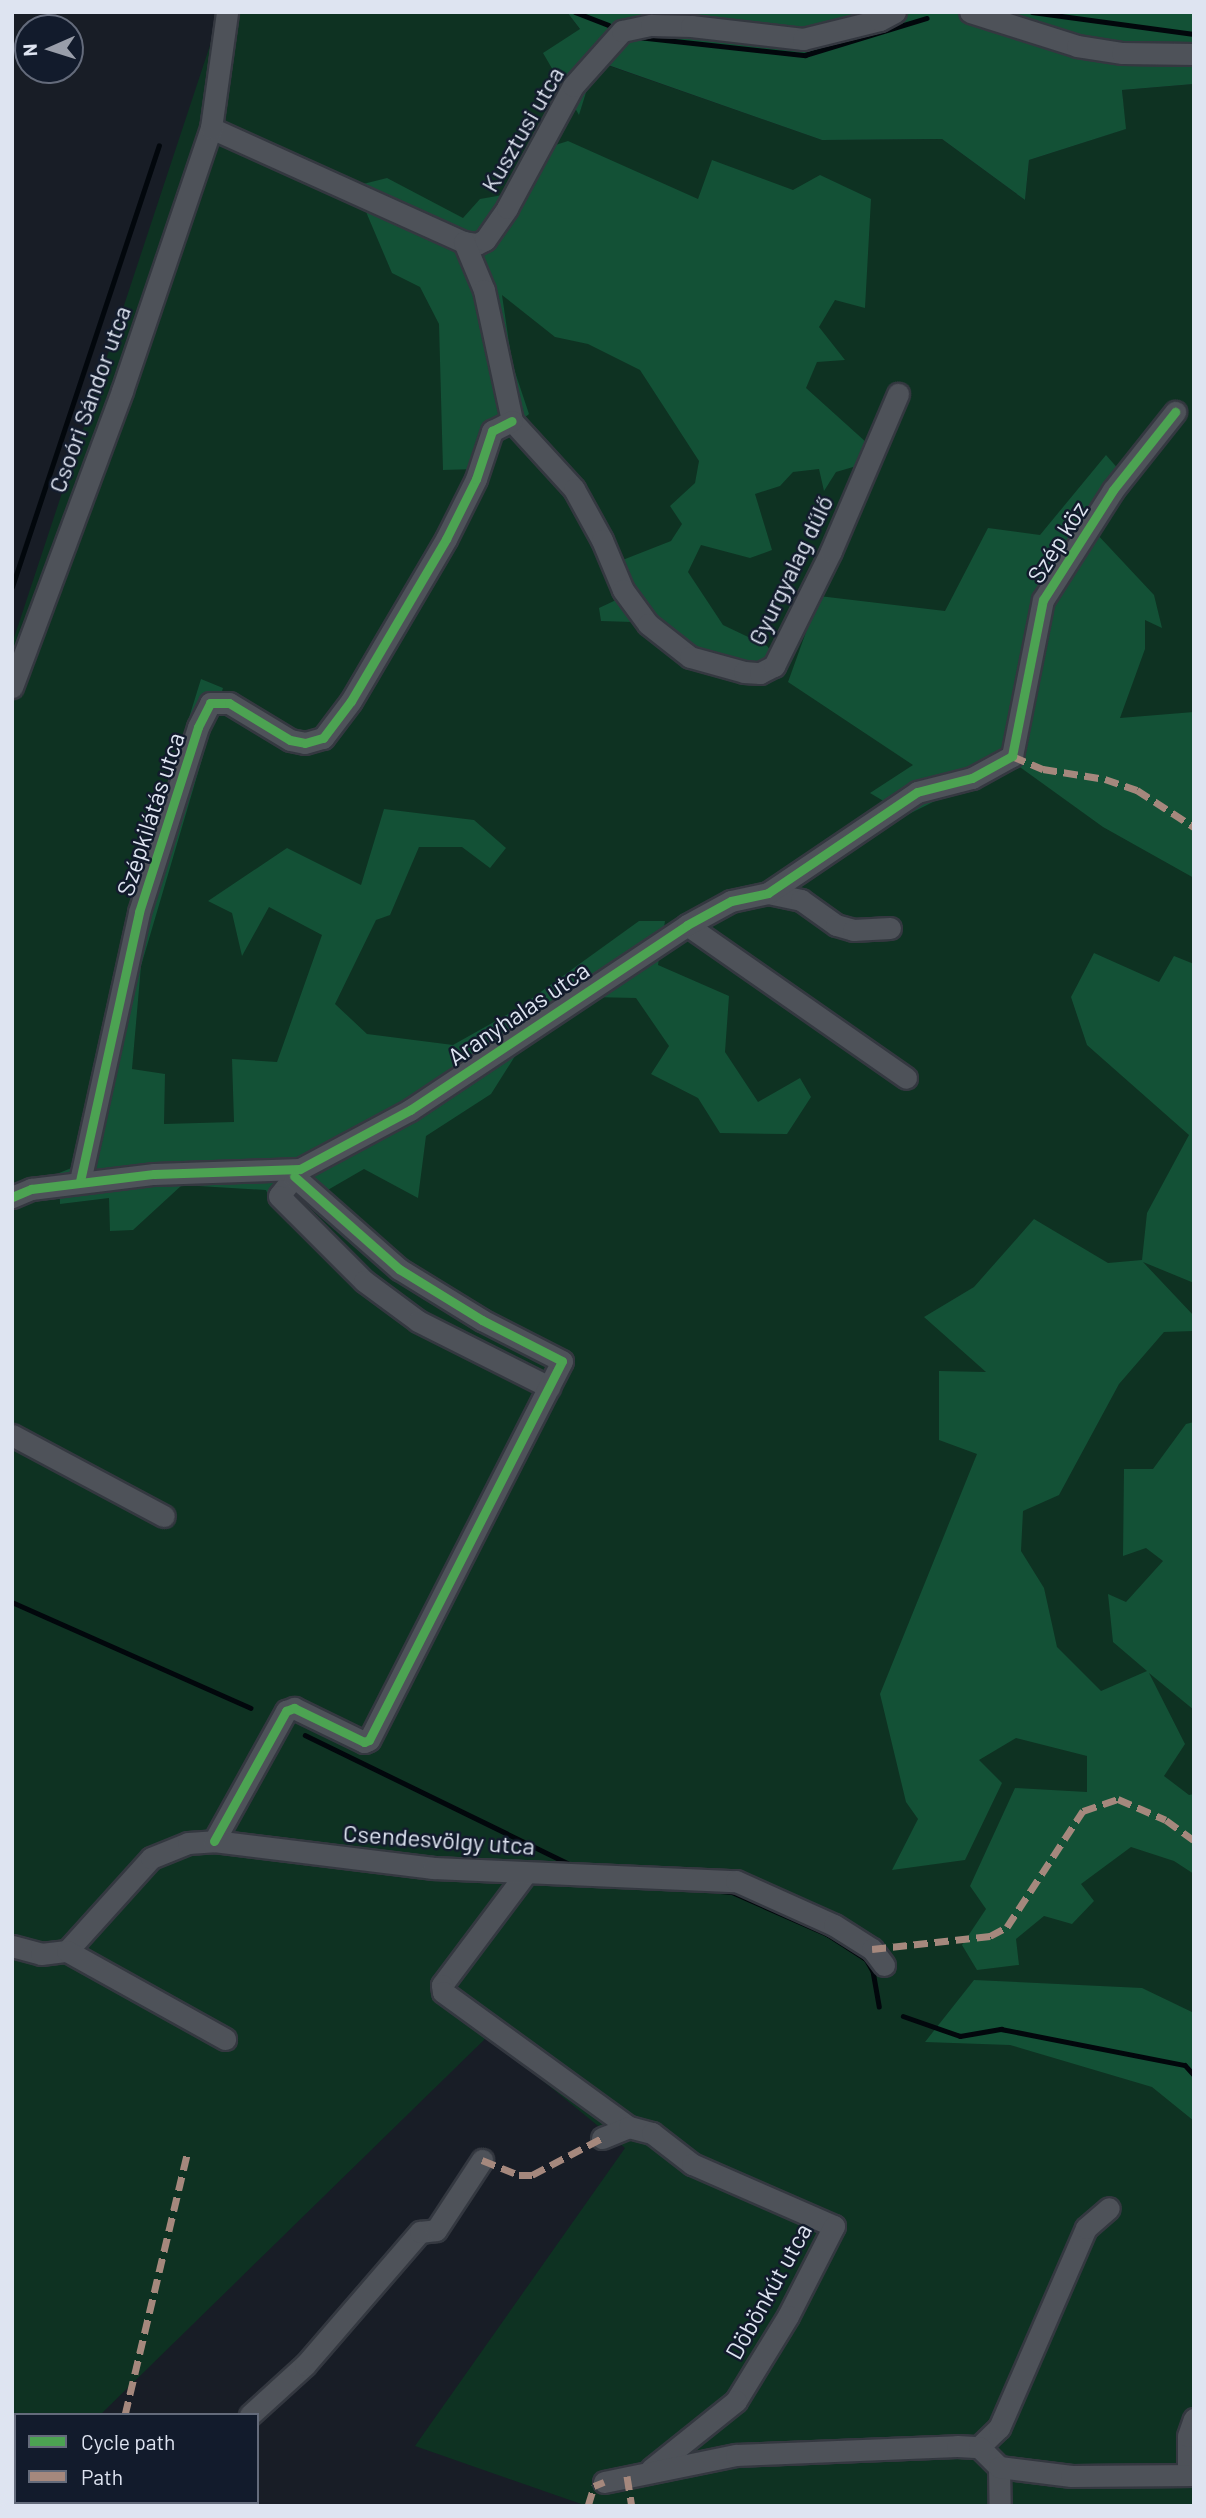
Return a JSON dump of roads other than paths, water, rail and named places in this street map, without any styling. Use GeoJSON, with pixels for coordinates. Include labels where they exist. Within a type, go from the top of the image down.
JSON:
{"type":"FeatureCollection","features":[{"type":"Feature","properties":{"kind":"street","name":"Csoóri Sándor utca"},"geometry":{"type":"LineString","coordinates":[[12,687],[122,391],[211,128],[227,12]]}},
{"type":"Feature","properties":{"kind":"street"},"geometry":{"type":"LineString","coordinates":[[622,32],[633,12]]}},
{"type":"Feature","properties":{"kind":"street"},"geometry":{"type":"LineString","coordinates":[[622,32],[644,26],[691,26],[803,39],[880,20],[895,12]]}},
{"type":"Feature","properties":{"kind":"street"},"geometry":{"type":"LineString","coordinates":[[970,12],[1077,46],[1122,53],[1194,54]]}},
{"type":"Feature","properties":{"kind":"street","name":"Kusztusi utca"},"geometry":{"type":"LineString","coordinates":[[464,243],[485,240],[507,208],[573,86],[622,32]]}},
{"type":"Feature","properties":{"kind":"street"},"geometry":{"type":"LineString","coordinates":[[211,128],[464,243],[484,290],[512,421]]}},
{"type":"Feature","properties":{"kind":"street","name":"Gyurgyalag dűlő"},"geometry":{"type":"LineString","coordinates":[[512,421],[574,489],[602,540],[622,590],[648,624],[690,657],[760,673],[774,666],[831,551],[898,394]]}},
{"type":"Feature","properties":{"kind":"street","name":"Szép köz"},"geometry":{"type":"LineString","coordinates":[[1012,756],[1043,600],[1113,489],[1175,412]]}},
{"type":"Feature","properties":{"kind":"street","name":"Szépkilátás utca"},"geometry":{"type":"LineString","coordinates":[[80,1181],[139,912],[198,727],[210,703],[229,703],[290,740],[304,743],[323,738],[351,701],[446,539],[476,479],[492,430],[512,421]]}},
{"type":"Feature","properties":{"kind":"street","name":"Aranyhalas utca"},"geometry":{"type":"LineString","coordinates":[[12,1197],[80,1181],[297,1172],[410,1110],[687,925],[731,901],[768,893],[918,792],[972,778],[1012,756]]}},
{"type":"Feature","properties":{"kind":"street"},"geometry":{"type":"LineString","coordinates":[[768,893],[801,900],[836,925],[853,930],[890,928]]}},
{"type":"Feature","properties":{"kind":"street"},"geometry":{"type":"LineString","coordinates":[[687,925],[906,1078]]}},
{"type":"Feature","properties":{"kind":"street"},"geometry":{"type":"LineString","coordinates":[[214,1840],[286,1710],[294,1708],[369,1740],[549,1387],[562,1361],[482,1320],[400,1269],[297,1172],[279,1196],[364,1282],[418,1321],[549,1387]]}},
{"type":"Feature","properties":{"kind":"street"},"geometry":{"type":"LineString","coordinates":[[12,1435],[164,1516]]}},
{"type":"Feature","properties":{"kind":"street","name":"Csendesvölgy utca"},"geometry":{"type":"LineString","coordinates":[[67,1951],[151,1858],[188,1843],[214,1840],[317,1856],[526,1873],[736,1881],[834,1924],[872,1949],[884,1965]]}},
{"type":"Feature","properties":{"kind":"street"},"geometry":{"type":"LineString","coordinates":[[526,1873],[442,1985],[443,1992],[629,2127]]}},
{"type":"Feature","properties":{"kind":"street"},"geometry":{"type":"LineString","coordinates":[[12,1946],[41,1954],[67,1951],[225,2039]]}},
{"type":"Feature","properties":{"kind":"street"},"geometry":{"type":"LineString","coordinates":[[602,2138],[629,2127]]}},
{"type":"Feature","properties":{"kind":"street","name":"Döbönkút utca"},"geometry":{"type":"LineString","coordinates":[[629,2127],[652,2133],[692,2165],[834,2226],[788,2316],[736,2401],[650,2470]]}},
{"type":"Feature","properties":{"kind":"street"},"geometry":{"type":"LineString","coordinates":[[252,2413],[305,2365],[420,2232],[436,2230],[482,2160]]}},
{"type":"Feature","properties":{"kind":"street"},"geometry":{"type":"LineString","coordinates":[[604,2482],[650,2470],[736,2455],[979,2447],[999,2428],[1086,2228],[1109,2208]]}},
{"type":"Feature","properties":{"kind":"street"},"geometry":{"type":"LineString","coordinates":[[979,2447],[999,2467],[1071,2476],[1191,2475],[1188,2436],[1194,2420]]}},
{"type":"Feature","properties":{"kind":"street"},"geometry":{"type":"LineString","coordinates":[[999,2467],[1000,2506]]}},
{"type":"Feature","properties":{"kind":"waterway"},"geometry":{"type":"LineString","coordinates":[[575,12],[609,25]]}},
{"type":"Feature","properties":{"kind":"waterway"},"geometry":{"type":"LineString","coordinates":[[1032,12],[1194,34]]}},
{"type":"Feature","properties":{"kind":"waterway"},"geometry":{"type":"LineString","coordinates":[[638,37],[805,55],[927,18]]}},
{"type":"Feature","properties":{"kind":"waterway"},"geometry":{"type":"LineString","coordinates":[[12,587],[159,146]]}},
{"type":"Feature","properties":{"kind":"waterway"},"geometry":{"type":"LineString","coordinates":[[12,1602],[251,1708]]}},
{"type":"Feature","properties":{"kind":"waterway"},"geometry":{"type":"LineString","coordinates":[[305,1735],[567,1863]]}},
{"type":"Feature","properties":{"kind":"waterway"},"geometry":{"type":"LineString","coordinates":[[709,1890],[732,1892],[827,1934],[866,1959],[873,1971],[879,2006]]}},
{"type":"Feature","properties":{"kind":"waterway"},"geometry":{"type":"LineString","coordinates":[[903,2016],[960,2036],[1001,2029],[1185,2065],[1194,2075]]}}]}
